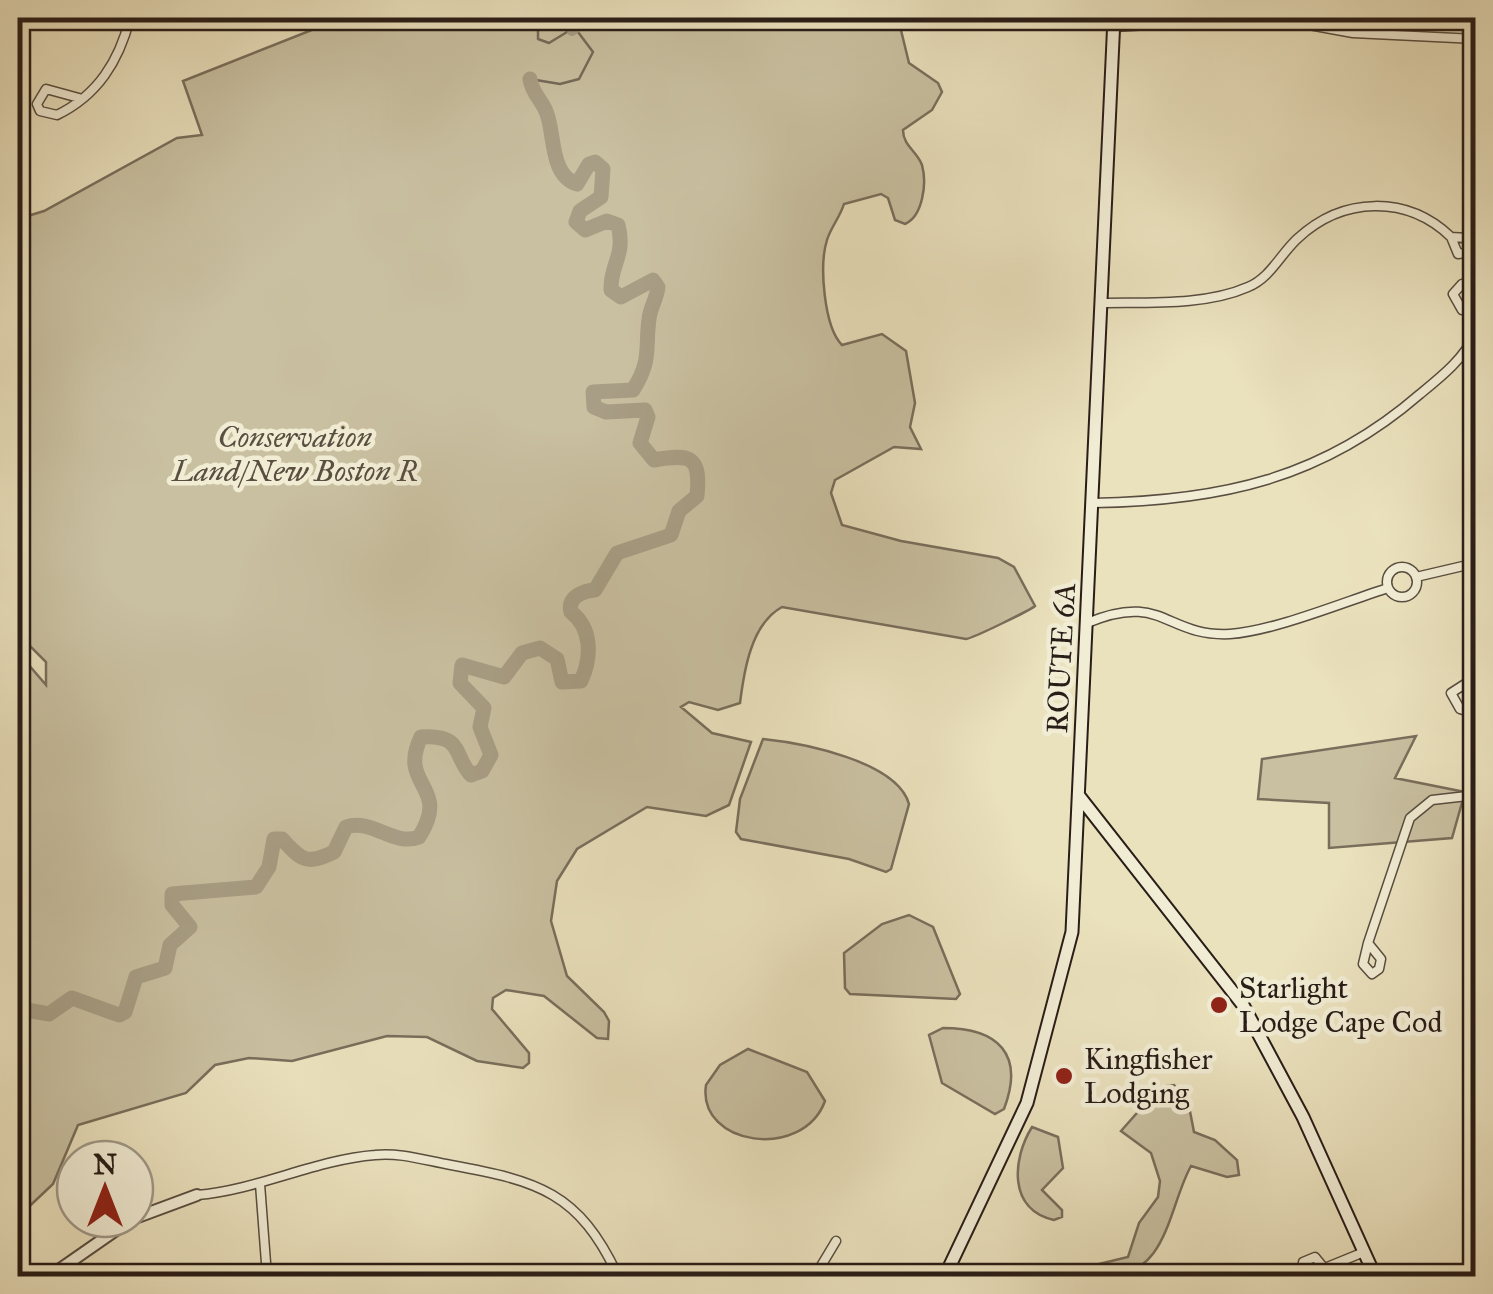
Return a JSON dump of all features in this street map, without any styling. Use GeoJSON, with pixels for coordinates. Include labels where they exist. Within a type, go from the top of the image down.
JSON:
{"type":"FeatureCollection","features":[{"type":"Feature","properties":{"kind":"main road","name":"ROUTE 6A"},"geometry":{"type":"LineString","coordinates":[[945,1276],[1018,1128],[1070,950],[1114,22]]}},
{"type":"Feature","properties":{"kind":"main road"},"geometry":{"type":"LineString","coordinates":[[1079,796],[1243,1005],[1303,1117],[1375,1276]]}},
{"type":"Feature","properties":{"kind":"street"},"geometry":{"type":"LineString","coordinates":[[79,98],[46,88],[37,104],[40,111],[57,115],[92,91],[118,59],[130,18]]}},
{"type":"Feature","properties":{"kind":"street"},"geometry":{"type":"LineString","coordinates":[[1114,22],[1270,18],[1354,33],[1476,39]]}},
{"type":"Feature","properties":{"kind":"street"},"geometry":{"type":"LineString","coordinates":[[1101,303],[1201,298],[1250,286],[1264,278],[1313,226],[1356,209],[1409,208],[1451,238]]}},
{"type":"Feature","properties":{"kind":"street"},"geometry":{"type":"LineString","coordinates":[[1474,312],[1458,308],[1452,294],[1462,284],[1476,286]]}},
{"type":"Feature","properties":{"kind":"street"},"geometry":{"type":"LineString","coordinates":[[1093,503],[1228,493],[1326,458],[1406,407],[1461,356],[1476,332]]}},
{"type":"Feature","properties":{"kind":"street"},"geometry":{"type":"LineString","coordinates":[[1416,577],[1476,563]]}},
{"type":"Feature","properties":{"kind":"street"},"geometry":{"type":"LineString","coordinates":[[1388,588],[1389,574],[1396,568],[1406,568],[1416,577]]}},
{"type":"Feature","properties":{"kind":"street"},"geometry":{"type":"LineString","coordinates":[[1388,588],[1400,597],[1409,595],[1416,577]]}},
{"type":"Feature","properties":{"kind":"street"},"geometry":{"type":"LineString","coordinates":[[1087,623],[1110,614],[1148,610],[1196,631],[1232,634],[1388,588]]}},
{"type":"Feature","properties":{"kind":"street"},"geometry":{"type":"LineString","coordinates":[[1476,692],[1465,684],[1451,693],[1460,709],[1476,714]]}},
{"type":"Feature","properties":{"kind":"street"},"geometry":{"type":"LineString","coordinates":[[1368,944],[1410,818],[1432,800],[1476,795]]}},
{"type":"Feature","properties":{"kind":"street"},"geometry":{"type":"LineString","coordinates":[[155,1210],[196,1195],[260,1184],[376,1154],[522,1179],[548,1191],[590,1224],[618,1276]]}},
{"type":"Feature","properties":{"kind":"street"},"geometry":{"type":"LineString","coordinates":[[260,1184],[267,1276]]}},
{"type":"Feature","properties":{"kind":"street"},"geometry":{"type":"LineString","coordinates":[[50,1276],[104,1239]]}},
{"type":"Feature","properties":{"kind":"street"},"geometry":{"type":"LineString","coordinates":[[815,1276],[836,1240]]}},
{"type":"Feature","properties":{"kind":"street"},"geometry":{"type":"LineString","coordinates":[[1324,1268],[1364,1252]]}},
{"type":"Feature","properties":{"kind":"street"},"geometry":{"type":"LineString","coordinates":[[1438,1276],[1476,1271]]}},
{"type":"Feature","properties":{"kind":"green space","name":"Conservation Land/New Boston R"},"geometry":{"type":"Polygon","coordinates":[[[342,18],[898,18],[909,63],[938,83],[942,92],[932,110],[903,130],[905,140],[922,165],[922,198],[916,214],[905,224],[895,220],[888,198],[881,194],[844,204],[827,240],[823,279],[831,325],[842,345],[882,334],[906,351],[915,403],[910,427],[921,449],[894,447],[835,480],[831,493],[842,525],[901,541],[998,558],[1014,567],[1035,606],[966,639],[782,607],[771,615],[751,649],[740,703],[718,710],[689,702],[681,707],[712,733],[751,742],[729,805],[706,816],[647,807],[577,849],[557,881],[551,921],[567,976],[604,1012],[609,1021],[608,1039],[597,1038],[544,996],[506,990],[493,998],[492,1009],[529,1053],[529,1063],[523,1068],[477,1061],[427,1037],[387,1036],[292,1061],[249,1058],[215,1065],[186,1093],[78,1125],[72,1139],[55,1139],[53,1184],[18,1217],[18,661],[27,663],[46,685],[46,662],[18,634],[18,219],[44,211],[177,138],[202,135],[183,81],[342,18]]]}},
{"type":"Feature","properties":{"kind":"green space"},"geometry":{"type":"Polygon","coordinates":[[[1416,736],[1395,778],[1465,792],[1452,838],[1329,848],[1329,803],[1258,799],[1262,759],[1416,736]]]}},
{"type":"Feature","properties":{"kind":"green space"},"geometry":{"type":"Polygon","coordinates":[[[763,739],[846,757],[887,776],[901,789],[909,804],[891,869],[886,872],[849,859],[741,839],[736,832],[740,799],[763,739]]]}},
{"type":"Feature","properties":{"kind":"green space"},"geometry":{"type":"Polygon","coordinates":[[[909,915],[933,927],[960,994],[956,999],[850,994],[845,988],[844,953],[882,924],[909,915]]]}},
{"type":"Feature","properties":{"kind":"green space"},"geometry":{"type":"Polygon","coordinates":[[[943,1028],[979,1033],[1002,1048],[1011,1073],[1004,1109],[995,1114],[942,1083],[929,1035],[943,1028]]]}},
{"type":"Feature","properties":{"kind":"green space"},"geometry":{"type":"Polygon","coordinates":[[[748,1049],[807,1072],[825,1101],[813,1120],[796,1132],[775,1138],[734,1133],[718,1122],[708,1106],[706,1085],[720,1065],[748,1049]]]}},
{"type":"Feature","properties":{"kind":"green space"},"geometry":{"type":"Polygon","coordinates":[[[1174,1085],[1188,1101],[1194,1132],[1215,1140],[1237,1160],[1239,1175],[1227,1177],[1191,1166],[1154,1252],[1128,1272],[1108,1274],[1099,1264],[1128,1257],[1139,1223],[1158,1197],[1160,1181],[1151,1153],[1121,1131],[1160,1087],[1174,1085]]]}},
{"type":"Feature","properties":{"kind":"green space"},"geometry":{"type":"Polygon","coordinates":[[[1032,1127],[1058,1137],[1063,1168],[1042,1190],[1062,1210],[1062,1217],[1054,1220],[1028,1206],[1018,1182],[1021,1154],[1032,1127]]]}},
{"type":"Feature","properties":{"kind":"waterway"},"geometry":{"type":"LineString","coordinates":[[530,79],[560,84],[579,79],[593,52],[578,32],[567,32],[549,43],[538,39],[538,27],[548,18]]}},
{"type":"Feature","properties":{"kind":"waterway"},"geometry":{"type":"LineString","coordinates":[[572,31],[590,18]]}},
{"type":"Feature","properties":{"kind":"waterway"},"geometry":{"type":"LineString","coordinates":[[18,1014],[27,1010],[49,1014],[72,998],[119,1015],[125,1012],[136,977],[165,968],[170,945],[190,927],[172,905],[172,894],[256,887],[269,867],[274,839],[282,839],[305,859],[317,859],[334,852],[346,827],[365,826],[401,838],[419,837],[430,806],[415,766],[421,737],[451,743],[471,775],[482,771],[491,755],[480,727],[484,708],[460,683],[462,665],[504,677],[522,653],[540,648],[557,659],[562,682],[581,681],[588,644],[583,626],[571,612],[574,599],[595,590],[617,553],[671,535],[679,511],[697,496],[697,472],[690,460],[654,460],[640,443],[648,417],[645,410],[606,412],[594,407],[593,392],[633,390],[639,380],[658,287],[653,280],[621,297],[611,290],[620,245],[618,225],[607,221],[585,230],[576,222],[580,211],[601,197],[603,169],[595,162],[589,164],[577,184],[562,172],[547,114],[530,79]]}},
{"type":"Feature","properties":{"kind":"place","name":"Starlight Lodge Cape Cod"},"geometry":{"type":"Point","coordinates":[1219,1005]}},
{"type":"Feature","properties":{"kind":"place","name":"Kingfisher Lodging"},"geometry":{"type":"Point","coordinates":[1064,1076]}}]}
